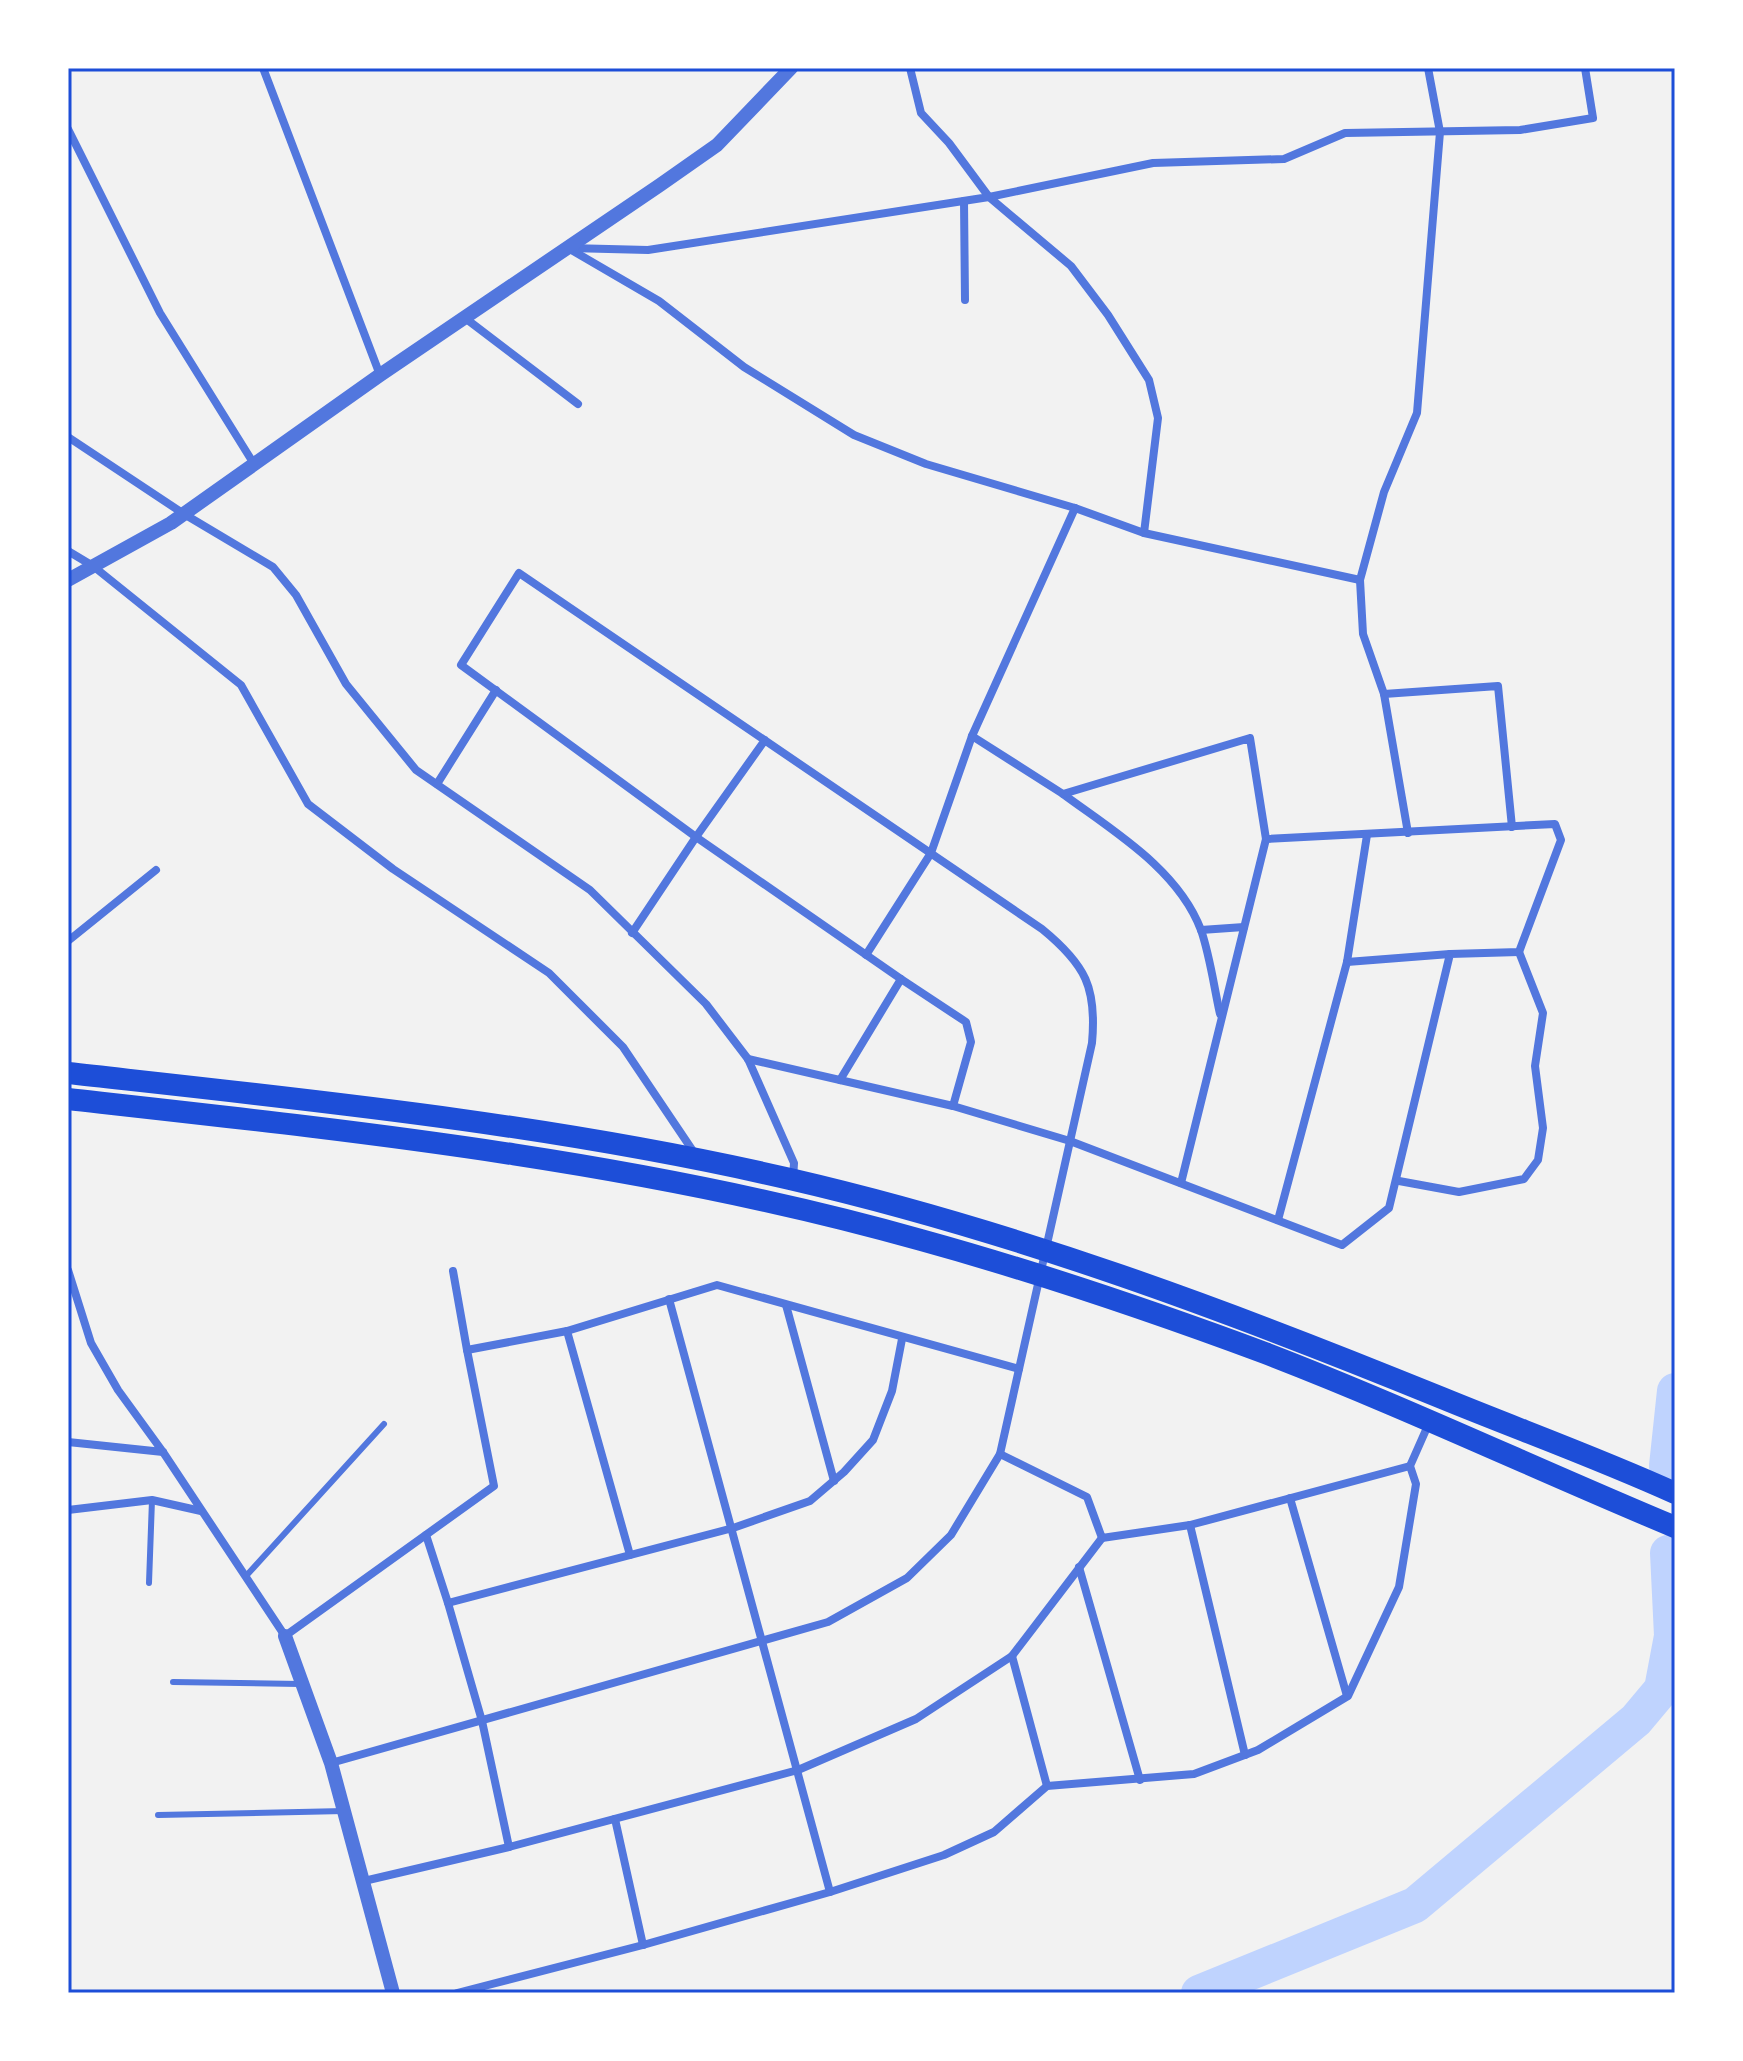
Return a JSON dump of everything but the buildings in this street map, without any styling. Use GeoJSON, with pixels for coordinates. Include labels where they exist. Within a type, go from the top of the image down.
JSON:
{"type":"FeatureCollection","features":[{"type":"Feature","properties":{"kind":"highway"},"geometry":{"type":"LineString","coordinates":[[68,1073],[436,1113],[596,1138],[793,1179],[1044,1248],[1276,1330],[1675,1493]]}},
{"type":"Feature","properties":{"kind":"highway"},"geometry":{"type":"LineString","coordinates":[[68,1099],[439,1141],[592,1165],[794,1208],[1039,1275],[1267,1354],[1675,1527]]}},
{"type":"Feature","properties":{"kind":"street"},"geometry":{"type":"LineString","coordinates":[[263,68],[380,375]]}},
{"type":"Feature","properties":{"kind":"street"},"geometry":{"type":"LineString","coordinates":[[68,580],[184,514],[380,375],[717,145],[791,68]]}},
{"type":"Feature","properties":{"kind":"street"},"geometry":{"type":"LineString","coordinates":[[910,68],[921,113],[989,197],[1071,266],[1108,315],[1149,380],[1158,418],[1144,533]]}},
{"type":"Feature","properties":{"kind":"street"},"geometry":{"type":"LineString","coordinates":[[1408,833],[1384,694],[1363,634],[1360,580],[1384,492],[1417,413],[1440,132],[1428,68]]}},
{"type":"Feature","properties":{"kind":"street"},"geometry":{"type":"LineString","coordinates":[[568,248],[648,250],[989,197],[1153,163],[1284,159],[1345,133],[1520,130],[1593,118],[1585,68]]}},
{"type":"Feature","properties":{"kind":"street"},"geometry":{"type":"LineString","coordinates":[[68,129],[160,313],[254,464]]}},
{"type":"Feature","properties":{"kind":"street"},"geometry":{"type":"LineString","coordinates":[[964,201],[965,300]]}},
{"type":"Feature","properties":{"kind":"street"},"geometry":{"type":"LineString","coordinates":[[568,248],[659,301],[744,367],[854,435],[926,464],[1075,508],[1144,533],[1360,580]]}},
{"type":"Feature","properties":{"kind":"street"},"geometry":{"type":"LineString","coordinates":[[465,318],[578,404]]}},
{"type":"Feature","properties":{"kind":"street"},"geometry":{"type":"LineString","coordinates":[[68,437],[184,514],[273,567],[296,595],[346,684],[416,770],[590,890],[706,1004],[748,1059],[794,1163],[793,1179]]}},
{"type":"Feature","properties":{"kind":"street"},"geometry":{"type":"LineString","coordinates":[[866,955],[931,853],[972,736],[1075,508]]}},
{"type":"Feature","properties":{"kind":"street"},"geometry":{"type":"LineString","coordinates":[[68,551],[93,566],[241,685],[308,804],[393,869],[549,973],[623,1047],[698,1159]]}},
{"type":"Feature","properties":{"kind":"street"},"geometry":{"type":"LineString","coordinates":[[331,1763],[828,1622],[907,1578],[951,1535],[1000,1454],[1070,1141],[1095,1013],[1092,991],[1083,972],[1065,947],[1042,929],[519,573],[461,665],[696,837],[966,1022],[971,1042],[953,1106]]}},
{"type":"Feature","properties":{"kind":"street"},"geometry":{"type":"LineString","coordinates":[[1384,694],[1498,686],[1512,827]]}},
{"type":"Feature","properties":{"kind":"street"},"geometry":{"type":"LineString","coordinates":[[437,784],[496,690]]}},
{"type":"Feature","properties":{"kind":"street"},"geometry":{"type":"LineString","coordinates":[[972,736],[1063,794],[1140,852],[1182,892],[1201,930],[1221,1019]]}},
{"type":"Feature","properties":{"kind":"street"},"geometry":{"type":"LineString","coordinates":[[1063,794],[1250,738],[1266,839],[1181,1183]]}},
{"type":"Feature","properties":{"kind":"street"},"geometry":{"type":"LineString","coordinates":[[632,933],[765,740]]}},
{"type":"Feature","properties":{"kind":"street"},"geometry":{"type":"LineString","coordinates":[[1266,839],[1555,824],[1561,840],[1519,952],[1543,1013],[1535,1066],[1543,1128],[1538,1160],[1524,1179],[1459,1192],[1399,1181]]}},
{"type":"Feature","properties":{"kind":"street"},"geometry":{"type":"LineString","coordinates":[[1278,1220],[1347,962],[1367,835]]}},
{"type":"Feature","properties":{"kind":"street"},"geometry":{"type":"LineString","coordinates":[[68,941],[156,870]]}},
{"type":"Feature","properties":{"kind":"street"},"geometry":{"type":"LineString","coordinates":[[1201,930],[1244,927]]}},
{"type":"Feature","properties":{"kind":"street"},"geometry":{"type":"LineString","coordinates":[[1347,962],[1519,952]]}},
{"type":"Feature","properties":{"kind":"street"},"geometry":{"type":"LineString","coordinates":[[748,1059],[953,1106],[1070,1141],[1342,1245],[1389,1208],[1399,1181],[1450,954]]}},
{"type":"Feature","properties":{"kind":"street"},"geometry":{"type":"LineString","coordinates":[[840,1080],[901,979]]}},
{"type":"Feature","properties":{"kind":"street"},"geometry":{"type":"LineString","coordinates":[[68,1270],[91,1343],[118,1390],[163,1452],[285,1636],[331,1763],[393,1993]]}},
{"type":"Feature","properties":{"kind":"street"},"geometry":{"type":"LineString","coordinates":[[285,1636],[494,1486],[453,1271]]}},
{"type":"Feature","properties":{"kind":"street"},"geometry":{"type":"LineString","coordinates":[[467,1350],[567,1331],[717,1285],[902,1339],[1019,1369]]}},
{"type":"Feature","properties":{"kind":"street"},"geometry":{"type":"LineString","coordinates":[[669,1299],[765,1642],[830,1892]]}},
{"type":"Feature","properties":{"kind":"street"},"geometry":{"type":"LineString","coordinates":[[786,1305],[834,1481]]}},
{"type":"Feature","properties":{"kind":"street"},"geometry":{"type":"LineString","coordinates":[[567,1331],[630,1555]]}},
{"type":"Feature","properties":{"kind":"street"},"geometry":{"type":"LineString","coordinates":[[448,1603],[733,1528],[810,1501],[873,1440],[892,1391],[902,1339]]}},
{"type":"Feature","properties":{"kind":"street"},"geometry":{"type":"LineString","coordinates":[[457,1993],[643,1945],[830,1892],[944,1855],[994,1832],[1047,1786],[1194,1774],[1245,1755],[1348,1696],[1399,1587],[1416,1484],[1410,1466],[1430,1422]]}},
{"type":"Feature","properties":{"kind":"street"},"geometry":{"type":"LineString","coordinates":[[68,1442],[163,1452]]}},
{"type":"Feature","properties":{"kind":"street"},"geometry":{"type":"LineString","coordinates":[[1000,1454],[1087,1497],[1102,1538]]}},
{"type":"Feature","properties":{"kind":"street"},"geometry":{"type":"LineString","coordinates":[[364,1881],[509,1847],[798,1770],[916,1719],[1012,1656],[1102,1538],[1190,1525],[1410,1466]]}},
{"type":"Feature","properties":{"kind":"street"},"geometry":{"type":"LineString","coordinates":[[1290,1498],[1348,1696]]}},
{"type":"Feature","properties":{"kind":"street"},"geometry":{"type":"LineString","coordinates":[[68,1510],[152,1500],[201,1511]]}},
{"type":"Feature","properties":{"kind":"street"},"geometry":{"type":"LineString","coordinates":[[1190,1525],[1245,1755]]}},
{"type":"Feature","properties":{"kind":"street"},"geometry":{"type":"LineString","coordinates":[[426,1535],[482,1721],[509,1847]]}},
{"type":"Feature","properties":{"kind":"street"},"geometry":{"type":"LineString","coordinates":[[1079,1567],[1140,1780]]}},
{"type":"Feature","properties":{"kind":"street"},"geometry":{"type":"LineString","coordinates":[[1012,1656],[1047,1786]]}},
{"type":"Feature","properties":{"kind":"street"},"geometry":{"type":"LineString","coordinates":[[615,1819],[643,1945]]}},
{"type":"Feature","properties":{"kind":"lane"},"geometry":{"type":"LineString","coordinates":[[246,1576],[384,1424]]}},
{"type":"Feature","properties":{"kind":"lane"},"geometry":{"type":"LineString","coordinates":[[149,1583],[152,1500]]}},
{"type":"Feature","properties":{"kind":"lane"},"geometry":{"type":"LineString","coordinates":[[173,1682],[303,1684]]}},
{"type":"Feature","properties":{"kind":"lane"},"geometry":{"type":"LineString","coordinates":[[158,1815],[344,1811]]}},
{"type":"Feature","properties":{"kind":"waterway"},"geometry":{"type":"LineString","coordinates":[[1667,1466],[1675,1391]]}},
{"type":"Feature","properties":{"kind":"waterway"},"geometry":{"type":"LineString","coordinates":[[1199,1993],[1415,1905],[1636,1720],[1662,1689],[1672,1636],[1668,1553]]}}]}
